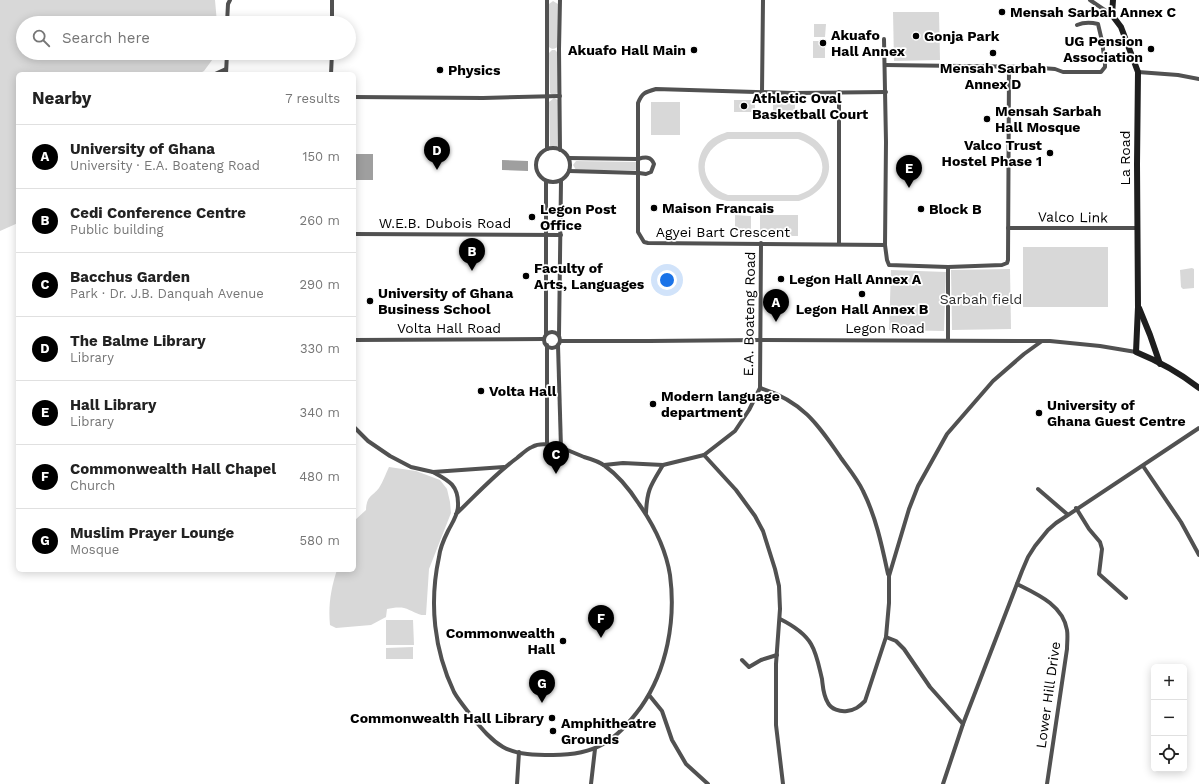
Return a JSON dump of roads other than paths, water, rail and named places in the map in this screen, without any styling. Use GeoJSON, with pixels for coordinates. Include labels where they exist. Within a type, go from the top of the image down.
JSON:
{"type":"FeatureCollection","features":[{"type":"Feature","properties":{"kind":"street"},"geometry":{"type":"LineString","coordinates":[[227,16],[228,4],[230,0]]}},
{"type":"Feature","properties":{"kind":"street"},"geometry":{"type":"LineString","coordinates":[[332,0],[332,16]]}},
{"type":"Feature","properties":{"kind":"street"},"geometry":{"type":"LineString","coordinates":[[547,0],[547,149]]}},
{"type":"Feature","properties":{"kind":"street"},"geometry":{"type":"LineString","coordinates":[[560,0],[560,150]]}},
{"type":"Feature","properties":{"kind":"street"},"geometry":{"type":"LineString","coordinates":[[762,92],[763,0]]}},
{"type":"Feature","properties":{"kind":"street","name":"La Road"},"geometry":{"type":"LineString","coordinates":[[1090,0],[1112,15],[1121,27],[1138,72],[1138,307],[1136,352]]}},
{"type":"Feature","properties":{"kind":"street"},"geometry":{"type":"LineString","coordinates":[[1112,15],[1113,0]]}},
{"type":"Feature","properties":{"kind":"street"},"geometry":{"type":"LineString","coordinates":[[885,65],[1008,68],[1034,67],[1055,69],[1063,72],[1100,72],[1105,64],[1098,24],[1083,22],[1077,25]]}},
{"type":"Feature","properties":{"kind":"street"},"geometry":{"type":"LineString","coordinates":[[884,39],[886,92],[885,244],[888,264],[892,265],[948,267],[1002,265],[1007,263],[1008,68]]}},
{"type":"Feature","properties":{"kind":"street"},"geometry":{"type":"LineString","coordinates":[[219,72],[226,69],[227,60]]}},
{"type":"Feature","properties":{"kind":"street"},"geometry":{"type":"LineString","coordinates":[[332,60],[332,72]]}},
{"type":"Feature","properties":{"kind":"street"},"geometry":{"type":"LineString","coordinates":[[1138,72],[1178,75],[1199,79]]}},
{"type":"Feature","properties":{"kind":"street","name":"Agyei Bart Crescent"},"geometry":{"type":"LineString","coordinates":[[885,244],[644,242],[638,232],[638,103],[640,96],[647,92],[656,90],[794,93],[886,92]]}},
{"type":"Feature","properties":{"kind":"street"},"geometry":{"type":"LineString","coordinates":[[839,92],[839,243]]}},
{"type":"Feature","properties":{"kind":"street"},"geometry":{"type":"LineString","coordinates":[[356,97],[483,98],[560,96]]}},
{"type":"Feature","properties":{"kind":"street"},"geometry":{"type":"LineString","coordinates":[[554,148],[560,150],[569,158],[569,171],[566,177],[561,181],[546,181],[540,176],[536,166],[540,155],[547,149],[554,148]]}},
{"type":"Feature","properties":{"kind":"street"},"geometry":{"type":"LineString","coordinates":[[569,158],[649,158],[654,164],[653,170],[649,174],[569,171]]}},
{"type":"Feature","properties":{"kind":"street"},"geometry":{"type":"LineString","coordinates":[[546,181],[545,337],[547,345],[547,444]]}},
{"type":"Feature","properties":{"kind":"street"},"geometry":{"type":"LineString","coordinates":[[547,345],[551,348],[558,345],[561,341],[561,181]]}},
{"type":"Feature","properties":{"kind":"street","name":"Valco Link"},"geometry":{"type":"LineString","coordinates":[[1008,228],[1137,228]]}},
{"type":"Feature","properties":{"kind":"street","name":"W.E.B. Dubois Road"},"geometry":{"type":"LineString","coordinates":[[356,234],[561,235]]}},
{"type":"Feature","properties":{"kind":"street","name":"E.A. Boateng Road"},"geometry":{"type":"LineString","coordinates":[[604,465],[623,463],[663,465],[704,455],[736,431],[760,388],[761,243]]}},
{"type":"Feature","properties":{"kind":"street"},"geometry":{"type":"LineString","coordinates":[[948,267],[948,340]]}},
{"type":"Feature","properties":{"kind":"street","name":"La Road"},"geometry":{"type":"LineString","coordinates":[[1138,307],[1150,334],[1160,364]]}},
{"type":"Feature","properties":{"kind":"street"},"geometry":{"type":"LineString","coordinates":[[545,337],[553,331],[560,335]]}},
{"type":"Feature","properties":{"kind":"street","name":"Volta Hall Road"},"geometry":{"type":"LineString","coordinates":[[356,340],[545,337]]}},
{"type":"Feature","properties":{"kind":"street","name":"Legon Road"},"geometry":{"type":"LineString","coordinates":[[561,341],[1042,341],[1100,346],[1136,352],[1188,379],[1199,388]]}},
{"type":"Feature","properties":{"kind":"street"},"geometry":{"type":"LineString","coordinates":[[889,576],[908,509],[918,486],[947,434],[993,381],[1024,354],[1042,341]]}},
{"type":"Feature","properties":{"kind":"street"},"geometry":{"type":"LineString","coordinates":[[558,345],[561,448]]}},
{"type":"Feature","properties":{"kind":"street"},"geometry":{"type":"LineString","coordinates":[[760,388],[774,392],[785,398],[807,414],[816,424],[834,447],[863,491],[878,531],[889,576],[889,603],[886,637],[864,701],[860,706],[853,710],[843,711],[835,709],[828,704],[824,694],[815,651],[810,642],[798,629],[780,620]]}},
{"type":"Feature","properties":{"kind":"street"},"geometry":{"type":"LineString","coordinates":[[942,784],[963,724],[1017,584],[1028,557],[1041,538],[1067,514],[1143,466],[1164,450],[1199,428]]}},
{"type":"Feature","properties":{"kind":"street"},"geometry":{"type":"LineString","coordinates":[[356,430],[368,441],[390,456],[411,467],[432,472],[449,481],[454,488],[458,507],[439,554],[434,582],[433,604],[438,647],[455,694],[470,714],[485,733],[504,747],[520,752],[542,755],[574,755],[604,745],[630,722],[649,695],[665,656],[670,632],[672,602],[670,573],[661,544],[646,514],[629,489],[604,465],[544,443],[531,447],[504,468],[456,514]]}},
{"type":"Feature","properties":{"kind":"street"},"geometry":{"type":"LineString","coordinates":[[704,455],[736,490],[755,516],[763,531],[770,550],[779,586],[780,620],[777,655],[776,726],[783,784]]}},
{"type":"Feature","properties":{"kind":"street"},"geometry":{"type":"LineString","coordinates":[[646,514],[646,498],[649,488],[663,465]]}},
{"type":"Feature","properties":{"kind":"street"},"geometry":{"type":"LineString","coordinates":[[1143,466],[1181,522],[1199,555]]}},
{"type":"Feature","properties":{"kind":"street"},"geometry":{"type":"LineString","coordinates":[[432,472],[504,468]]}},
{"type":"Feature","properties":{"kind":"street"},"geometry":{"type":"LineString","coordinates":[[1038,489],[1067,514]]}},
{"type":"Feature","properties":{"kind":"street"},"geometry":{"type":"LineString","coordinates":[[1076,508],[1089,529],[1100,542],[1102,549],[1099,574],[1126,598]]}},
{"type":"Feature","properties":{"kind":"street","name":"Lower Hill Drive"},"geometry":{"type":"LineString","coordinates":[[1017,584],[1040,596],[1055,608],[1061,614],[1067,629],[1067,649],[1047,784]]}},
{"type":"Feature","properties":{"kind":"street"},"geometry":{"type":"LineString","coordinates":[[886,637],[896,641],[904,649],[930,687],[963,724]]}},
{"type":"Feature","properties":{"kind":"street"},"geometry":{"type":"LineString","coordinates":[[742,660],[749,667],[761,660],[777,655]]}},
{"type":"Feature","properties":{"kind":"street"},"geometry":{"type":"LineString","coordinates":[[649,695],[662,711],[672,740],[686,764],[708,784]]}},
{"type":"Feature","properties":{"kind":"street"},"geometry":{"type":"LineString","coordinates":[[591,784],[595,749]]}},
{"type":"Feature","properties":{"kind":"street"},"geometry":{"type":"LineString","coordinates":[[517,784],[520,752]]}},
{"type":"Feature","properties":{"kind":"place","name":"Mensah Sarbah Annex C"},"geometry":{"type":"Point","coordinates":[1002,12]}},
{"type":"Feature","properties":{"kind":"place","name":"Gonja Park"},"geometry":{"type":"Point","coordinates":[916,36]}},
{"type":"Feature","properties":{"kind":"place","name":"Akuafo Hall Annex"},"geometry":{"type":"Point","coordinates":[823,43]}},
{"type":"Feature","properties":{"kind":"place","name":"UG Pension Association"},"geometry":{"type":"Point","coordinates":[1151,49]}},
{"type":"Feature","properties":{"kind":"place","name":"Akuafo Hall Main"},"geometry":{"type":"Point","coordinates":[694,50]}},
{"type":"Feature","properties":{"kind":"place","name":"Mensah Sarbah Annex D"},"geometry":{"type":"Point","coordinates":[993,53]}},
{"type":"Feature","properties":{"kind":"place","name":"Physics"},"geometry":{"type":"Point","coordinates":[440,70]}},
{"type":"Feature","properties":{"kind":"place","name":"Athletic Oval Basketball Court"},"geometry":{"type":"Point","coordinates":[744,106]}},
{"type":"Feature","properties":{"kind":"place","name":"Mensah Sarbah Hall Mosque"},"geometry":{"type":"Point","coordinates":[987,119]}},
{"type":"Feature","properties":{"kind":"place","name":"Valco Trust Hostel Phase 1"},"geometry":{"type":"Point","coordinates":[1050,153]}},
{"type":"Feature","properties":{"kind":"place","name":"The Balme Library"},"geometry":{"type":"Point","coordinates":[437,170]}},
{"type":"Feature","properties":{"kind":"place","name":"Hall Library"},"geometry":{"type":"Point","coordinates":[909,188]}},
{"type":"Feature","properties":{"kind":"place","name":"Maison Francais"},"geometry":{"type":"Point","coordinates":[654,208]}},
{"type":"Feature","properties":{"kind":"place","name":"Block B"},"geometry":{"type":"Point","coordinates":[921,209]}},
{"type":"Feature","properties":{"kind":"place","name":"Legon Post Office"},"geometry":{"type":"Point","coordinates":[532,217]}},
{"type":"Feature","properties":{"kind":"place","name":"Cedi Conference Centre"},"geometry":{"type":"Point","coordinates":[472,271]}},
{"type":"Feature","properties":{"kind":"place","name":"Faculty of Arts, Languages"},"geometry":{"type":"Point","coordinates":[526,276]}},
{"type":"Feature","properties":{"kind":"place","name":"Legon Hall Annex A"},"geometry":{"type":"Point","coordinates":[781,279]}},
{"type":"Feature","properties":{"kind":"place","name":"Legon Hall Annex B"},"geometry":{"type":"Point","coordinates":[862,294]}},
{"type":"Feature","properties":{"kind":"place","name":"University of Ghana Business School"},"geometry":{"type":"Point","coordinates":[370,301]}},
{"type":"Feature","properties":{"kind":"place","name":"University of Ghana"},"geometry":{"type":"Point","coordinates":[776,322]}},
{"type":"Feature","properties":{"kind":"place","name":"Volta Hall"},"geometry":{"type":"Point","coordinates":[481,391]}},
{"type":"Feature","properties":{"kind":"place","name":"Modern language department"},"geometry":{"type":"Point","coordinates":[653,404]}},
{"type":"Feature","properties":{"kind":"place","name":"University of Ghana Guest Centre"},"geometry":{"type":"Point","coordinates":[1039,413]}},
{"type":"Feature","properties":{"kind":"place","name":"Bacchus Garden"},"geometry":{"type":"Point","coordinates":[556,474]}},
{"type":"Feature","properties":{"kind":"place","name":"Commonwealth Hall Chapel"},"geometry":{"type":"Point","coordinates":[601,638]}},
{"type":"Feature","properties":{"kind":"place","name":"Commonwealth Hall"},"geometry":{"type":"Point","coordinates":[563,641]}},
{"type":"Feature","properties":{"kind":"place","name":"Muslim Prayer Lounge"},"geometry":{"type":"Point","coordinates":[542,703]}},
{"type":"Feature","properties":{"kind":"place","name":"Commonwealth Hall Library"},"geometry":{"type":"Point","coordinates":[552,718]}},
{"type":"Feature","properties":{"kind":"place","name":"Amphitheatre Grounds"},"geometry":{"type":"Point","coordinates":[553,731]}},
{"type":"Feature","properties":{"kind":"park label","name":"Sarbah field"},"geometry":{"type":"Point","coordinates":[981,299]}}]}
